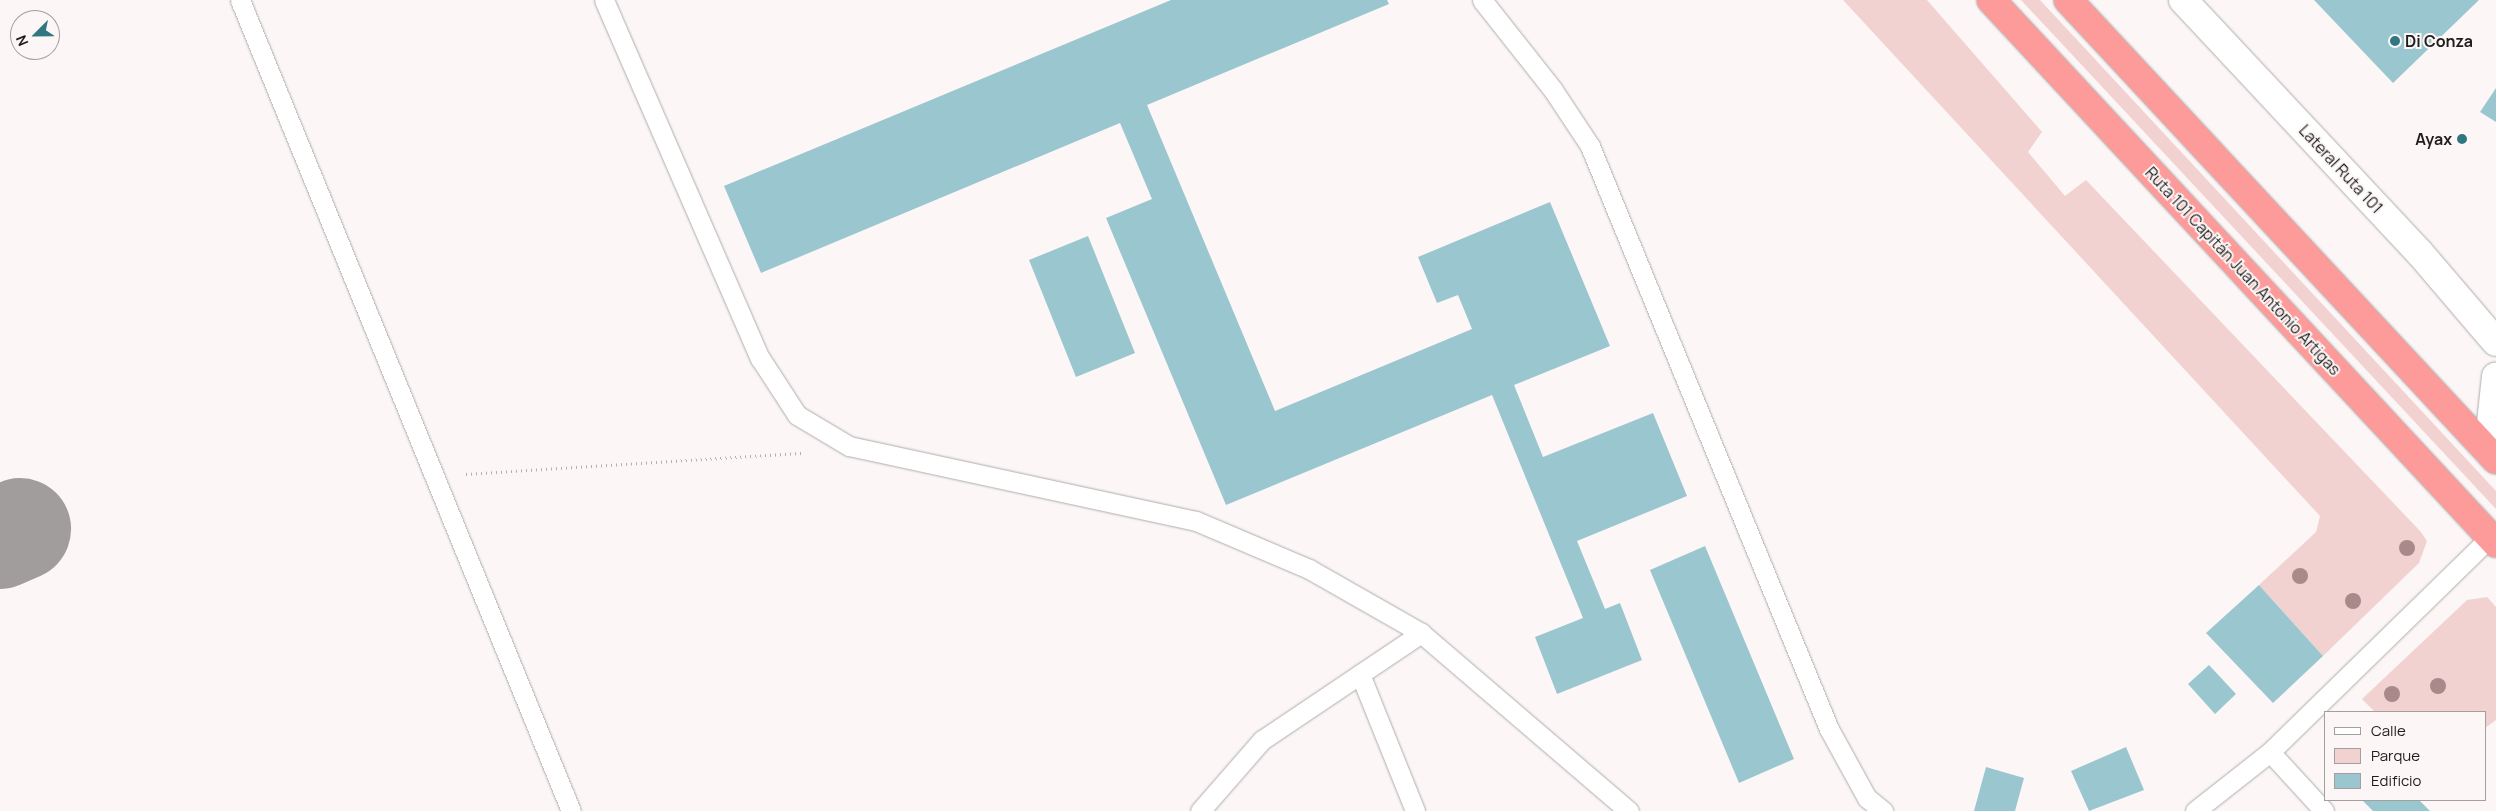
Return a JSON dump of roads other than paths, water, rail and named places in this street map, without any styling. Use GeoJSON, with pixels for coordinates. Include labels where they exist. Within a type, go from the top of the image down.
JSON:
{"type":"FeatureCollection","features":[{"type":"Feature","properties":{"kind":"highway","name":"Ruta 101 Capitán Juan Antonio Artigas"},"geometry":{"type":"LineString","coordinates":[[1990,0],[2493,540]]}},
{"type":"Feature","properties":{"kind":"highway"},"geometry":{"type":"LineString","coordinates":[[2076,3],[2492,456]]}},
{"type":"Feature","properties":{"kind":"street","name":"Lateral Ruta 101"},"geometry":{"type":"LineString","coordinates":[[2183,0],[2419,252],[2496,342]]}},
{"type":"Feature","properties":{"kind":"street"},"geometry":{"type":"LineString","coordinates":[[2492,456],[2496,376]]}},
{"type":"Feature","properties":{"kind":"lane"},"geometry":{"type":"LineString","coordinates":[[240,0],[438,476],[571,811]]}},
{"type":"Feature","properties":{"kind":"lane"},"geometry":{"type":"LineString","coordinates":[[604,0],[760,358],[797,415],[849,446],[1196,521],[1309,569],[1421,633],[1629,811]]}},
{"type":"Feature","properties":{"kind":"lane"},"geometry":{"type":"LineString","coordinates":[[1482,0],[1553,90],[1590,146],[1828,729],[1867,798],[1882,811]]}},
{"type":"Feature","properties":{"kind":"lane"},"geometry":{"type":"LineString","coordinates":[[2195,811],[2270,752],[2493,540]]}},
{"type":"Feature","properties":{"kind":"lane"},"geometry":{"type":"LineString","coordinates":[[1200,811],[1262,740],[1421,633]]}},
{"type":"Feature","properties":{"kind":"lane"},"geometry":{"type":"LineString","coordinates":[[1360,674],[1415,811]]}},
{"type":"Feature","properties":{"kind":"lane"},"geometry":{"type":"LineString","coordinates":[[2270,752],[2324,811]]}},
{"type":"Feature","properties":{"kind":"place","name":"Di Conza"},"geometry":{"type":"Point","coordinates":[2395,41]}},
{"type":"Feature","properties":{"kind":"place","name":"Ayax"},"geometry":{"type":"Point","coordinates":[2462,139]}}]}
